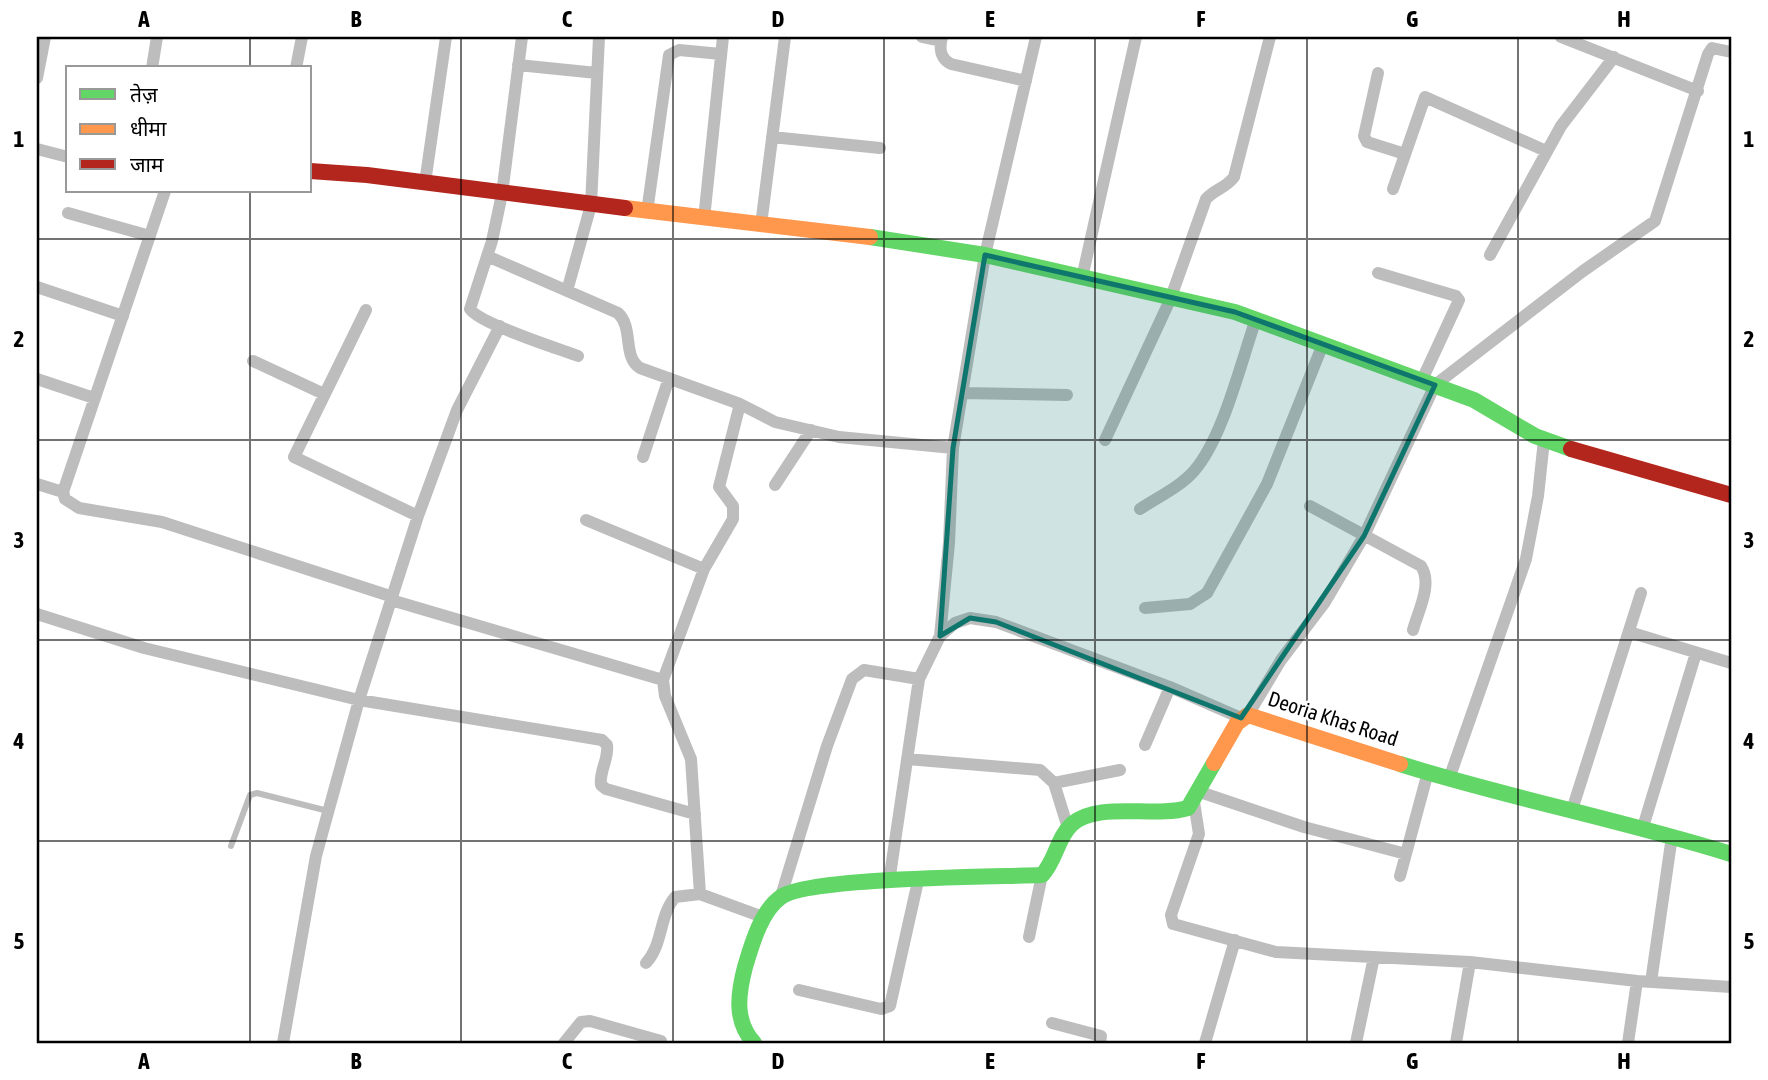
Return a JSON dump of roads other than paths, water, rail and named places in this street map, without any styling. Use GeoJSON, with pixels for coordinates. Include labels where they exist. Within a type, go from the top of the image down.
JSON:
{"type":"FeatureCollection","features":[{"type":"Feature","properties":{"kind":"street"},"geometry":{"type":"LineString","coordinates":[[37,78],[45,37]]}},
{"type":"Feature","properties":{"kind":"street"},"geometry":{"type":"LineString","coordinates":[[152,66],[157,37]]}},
{"type":"Feature","properties":{"kind":"street"},"geometry":{"type":"LineString","coordinates":[[296,66],[302,37]]}},
{"type":"Feature","properties":{"kind":"street"},"geometry":{"type":"LineString","coordinates":[[425,183],[446,37]]}},
{"type":"Feature","properties":{"kind":"street"},"geometry":{"type":"LineString","coordinates":[[522,37],[502,194],[487,256],[470,309],[474,314],[499,326],[578,356]]}},
{"type":"Feature","properties":{"kind":"street"},"geometry":{"type":"LineString","coordinates":[[567,291],[591,205],[599,37]]}},
{"type":"Feature","properties":{"kind":"street"},"geometry":{"type":"LineString","coordinates":[[704,219],[723,37]]}},
{"type":"Feature","properties":{"kind":"street"},"geometry":{"type":"LineString","coordinates":[[761,225],[785,37]]}},
{"type":"Feature","properties":{"kind":"street"},"geometry":{"type":"LineString","coordinates":[[922,37],[942,39],[940,52],[944,60],[951,64],[1026,81]]}},
{"type":"Feature","properties":{"kind":"street"},"geometry":{"type":"LineString","coordinates":[[889,882],[919,679],[940,636],[949,543],[953,448],[985,255],[1036,37]]}},
{"type":"Feature","properties":{"kind":"street"},"geometry":{"type":"LineString","coordinates":[[1082,278],[1136,37]]}},
{"type":"Feature","properties":{"kind":"street"},"geometry":{"type":"LineString","coordinates":[[1105,440],[1170,300],[1206,199],[1213,191],[1229,184],[1234,177],[1270,37]]}},
{"type":"Feature","properties":{"kind":"street"},"geometry":{"type":"LineString","coordinates":[[1561,37],[1698,91]]}},
{"type":"Feature","properties":{"kind":"street"},"geometry":{"type":"LineString","coordinates":[[1429,383],[1655,221],[1712,48],[1731,52]]}},
{"type":"Feature","properties":{"kind":"street"},"geometry":{"type":"LineString","coordinates":[[647,212],[669,55],[679,50],[721,54]]}},
{"type":"Feature","properties":{"kind":"street"},"geometry":{"type":"LineString","coordinates":[[1490,255],[1546,151],[1614,57]]}},
{"type":"Feature","properties":{"kind":"street"},"geometry":{"type":"LineString","coordinates":[[518,65],[597,74]]}},
{"type":"Feature","properties":{"kind":"street"},"geometry":{"type":"LineString","coordinates":[[1378,73],[1364,136],[1367,142],[1405,154]]}},
{"type":"Feature","properties":{"kind":"street"},"geometry":{"type":"LineString","coordinates":[[1393,189],[1423,99],[1428,97],[1546,151]]}},
{"type":"Feature","properties":{"kind":"street"},"geometry":{"type":"LineString","coordinates":[[772,137],[880,148]]}},
{"type":"Feature","properties":{"kind":"street"},"geometry":{"type":"LineString","coordinates":[[37,149],[66,156]]}},
{"type":"Feature","properties":{"kind":"street"},"geometry":{"type":"LineString","coordinates":[[312,172],[425,183],[704,219],[900,240],[985,255],[1170,300],[1223,309],[1474,400],[1544,440],[1731,495]]}},
{"type":"Feature","properties":{"kind":"street"},"geometry":{"type":"LineString","coordinates":[[165,192],[63,492],[69,504],[162,522],[392,599],[663,680]]}},
{"type":"Feature","properties":{"kind":"street"},"geometry":{"type":"LineString","coordinates":[[68,213],[149,236]]}},
{"type":"Feature","properties":{"kind":"street"},"geometry":{"type":"LineString","coordinates":[[487,256],[618,313],[626,325],[634,364],[740,404],[775,422],[839,436],[953,448]]}},
{"type":"Feature","properties":{"kind":"street"},"geometry":{"type":"LineString","coordinates":[[940,636],[955,623],[970,618],[996,622],[1245,716],[1281,660],[1325,602],[1364,536],[1429,383],[1459,300],[1456,296],[1378,273]]}},
{"type":"Feature","properties":{"kind":"street"},"geometry":{"type":"LineString","coordinates":[[37,287],[122,316]]}},
{"type":"Feature","properties":{"kind":"street"},"geometry":{"type":"LineString","coordinates":[[366,310],[295,457],[418,516]]}},
{"type":"Feature","properties":{"kind":"street"},"geometry":{"type":"LineString","coordinates":[[1140,509],[1184,481],[1204,457],[1215,436],[1256,319]]}},
{"type":"Feature","properties":{"kind":"street"},"geometry":{"type":"LineString","coordinates":[[283,1043],[316,856],[359,700],[418,516],[457,410],[499,326]]}},
{"type":"Feature","properties":{"kind":"street"},"geometry":{"type":"LineString","coordinates":[[1145,608],[1190,604],[1207,593],[1267,484],[1323,344]]}},
{"type":"Feature","properties":{"kind":"street"},"geometry":{"type":"LineString","coordinates":[[253,361],[324,394]]}},
{"type":"Feature","properties":{"kind":"street"},"geometry":{"type":"LineString","coordinates":[[643,457],[669,378]]}},
{"type":"Feature","properties":{"kind":"street"},"geometry":{"type":"LineString","coordinates":[[37,379],[94,398]]}},
{"type":"Feature","properties":{"kind":"street"},"geometry":{"type":"LineString","coordinates":[[962,393],[1067,395]]}},
{"type":"Feature","properties":{"kind":"street"},"geometry":{"type":"LineString","coordinates":[[700,894],[691,759],[665,696],[663,680],[704,569],[735,512],[719,487],[740,404]]}},
{"type":"Feature","properties":{"kind":"street"},"geometry":{"type":"LineString","coordinates":[[775,485],[811,430]]}},
{"type":"Feature","properties":{"kind":"street"},"geometry":{"type":"LineString","coordinates":[[1448,779],[1526,559],[1538,496],[1544,440]]}},
{"type":"Feature","properties":{"kind":"street"},"geometry":{"type":"LineString","coordinates":[[37,484],[63,492]]}},
{"type":"Feature","properties":{"kind":"street"},"geometry":{"type":"LineString","coordinates":[[1310,506],[1421,566],[1426,585],[1413,630]]}},
{"type":"Feature","properties":{"kind":"street"},"geometry":{"type":"LineString","coordinates":[[586,520],[704,569]]}},
{"type":"Feature","properties":{"kind":"street"},"geometry":{"type":"LineString","coordinates":[[1572,810],[1641,593]]}},
{"type":"Feature","properties":{"kind":"street"},"geometry":{"type":"LineString","coordinates":[[37,614],[144,648],[359,700],[602,740],[608,752],[601,785],[695,814]]}},
{"type":"Feature","properties":{"kind":"street"},"geometry":{"type":"LineString","coordinates":[[1629,632],[1731,663]]}},
{"type":"Feature","properties":{"kind":"street"},"geometry":{"type":"LineString","coordinates":[[1643,827],[1696,653]]}},
{"type":"Feature","properties":{"kind":"street"},"geometry":{"type":"LineString","coordinates":[[750,1041],[740,1020],[740,991],[764,917],[781,897],[827,746],[852,679],[864,670],[919,679]]}},
{"type":"Feature","properties":{"kind":"street"},"geometry":{"type":"LineString","coordinates":[[1145,745],[1170,687]]}},
{"type":"Feature","properties":{"kind":"street","name":"Deoria Khas Road"},"geometry":{"type":"LineString","coordinates":[[1197,797],[1245,716],[1448,779],[1643,827],[1731,855]]}},
{"type":"Feature","properties":{"kind":"street"},"geometry":{"type":"LineString","coordinates":[[908,759],[1031,768],[1048,775],[1054,783],[1068,828]]}},
{"type":"Feature","properties":{"kind":"street"},"geometry":{"type":"LineString","coordinates":[[1054,783],[1120,770]]}},
{"type":"Feature","properties":{"kind":"street"},"geometry":{"type":"LineString","coordinates":[[1400,876],[1428,772]]}},
{"type":"Feature","properties":{"kind":"street"},"geometry":{"type":"LineString","coordinates":[[1197,797],[1406,854]]}},
{"type":"Feature","properties":{"kind":"street"},"geometry":{"type":"LineString","coordinates":[[1029,937],[1042,875],[1068,828],[1086,816],[1182,811],[1197,797]]}},
{"type":"Feature","properties":{"kind":"street"},"geometry":{"type":"LineString","coordinates":[[1197,797],[1199,834],[1171,920],[1177,925],[1276,952],[1470,962],[1637,981],[1731,987]]}},
{"type":"Feature","properties":{"kind":"street"},"geometry":{"type":"LineString","coordinates":[[1651,982],[1672,836]]}},
{"type":"Feature","properties":{"kind":"street"},"geometry":{"type":"LineString","coordinates":[[781,897],[813,886],[1042,875]]}},
{"type":"Feature","properties":{"kind":"street"},"geometry":{"type":"LineString","coordinates":[[799,990],[881,1009],[890,1006],[918,881]]}},
{"type":"Feature","properties":{"kind":"street"},"geometry":{"type":"LineString","coordinates":[[646,963],[654,951],[668,905],[675,897],[700,894],[764,917]]}},
{"type":"Feature","properties":{"kind":"street"},"geometry":{"type":"LineString","coordinates":[[1205,1043],[1235,940]]}},
{"type":"Feature","properties":{"kind":"street"},"geometry":{"type":"LineString","coordinates":[[1356,1043],[1374,957]]}},
{"type":"Feature","properties":{"kind":"street"},"geometry":{"type":"LineString","coordinates":[[1456,1043],[1470,962]]}},
{"type":"Feature","properties":{"kind":"street"},"geometry":{"type":"LineString","coordinates":[[1628,1043],[1637,981]]}},
{"type":"Feature","properties":{"kind":"street"},"geometry":{"type":"LineString","coordinates":[[564,1043],[582,1022],[590,1021],[661,1041]]}},
{"type":"Feature","properties":{"kind":"street"},"geometry":{"type":"LineString","coordinates":[[1052,1023],[1101,1036],[1100,1043]]}},
{"type":"Feature","properties":{"kind":"lane"},"geometry":{"type":"LineString","coordinates":[[231,846],[250,795],[257,793],[328,811]]}}]}
